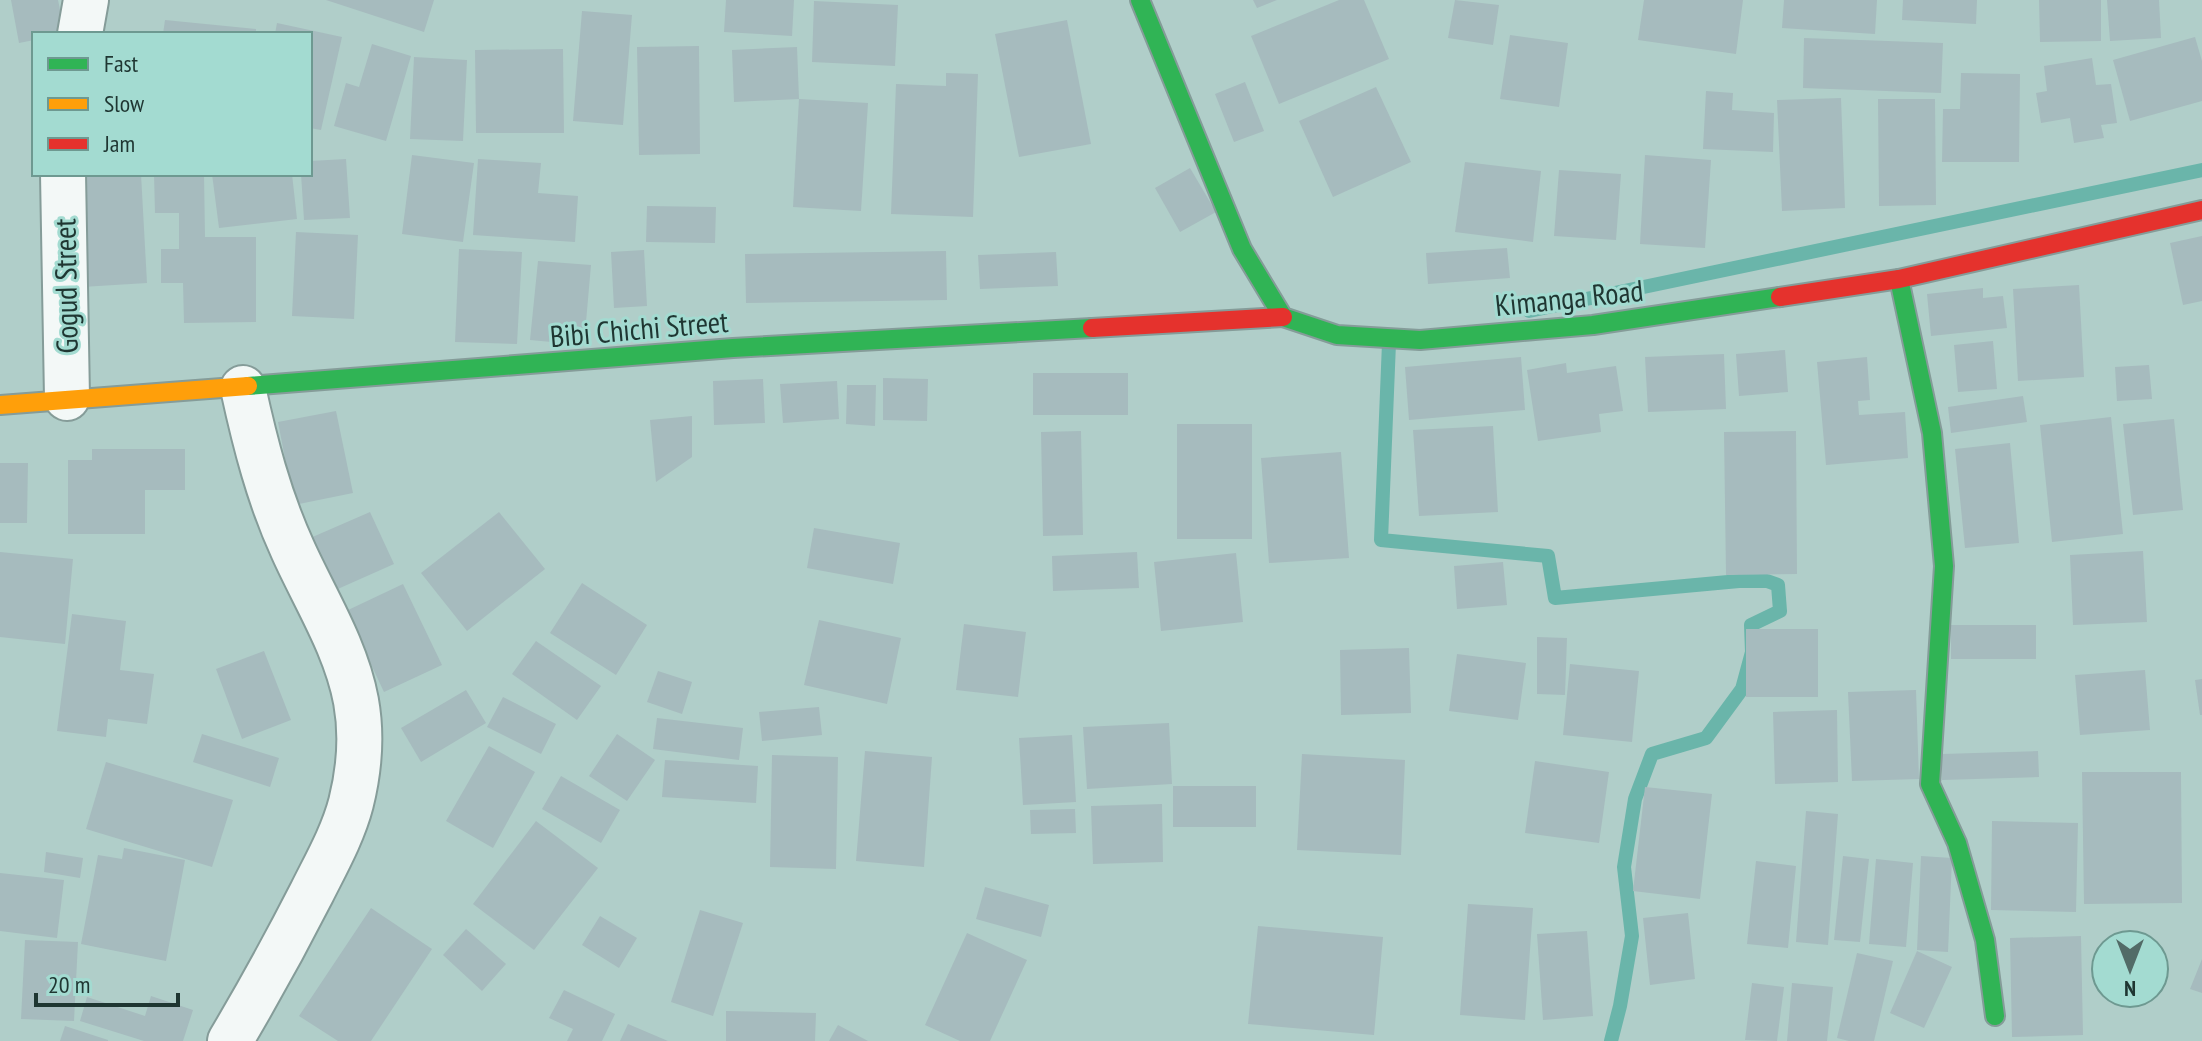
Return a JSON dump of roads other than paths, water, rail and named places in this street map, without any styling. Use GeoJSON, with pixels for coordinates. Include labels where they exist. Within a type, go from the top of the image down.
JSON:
{"type":"FeatureCollection","features":[{"type":"Feature","properties":{"kind":"street"},"geometry":{"type":"LineString","coordinates":[[80,32],[86,0]]}},
{"type":"Feature","properties":{"kind":"street"},"geometry":{"type":"LineString","coordinates":[[1140,0],[1242,249],[1283,317]]}},
{"type":"Feature","properties":{"kind":"street","name":"Gogud Street"},"geometry":{"type":"LineString","coordinates":[[63,176],[67,398]]}},
{"type":"Feature","properties":{"kind":"street","name":"Kimanga Road"},"geometry":{"type":"LineString","coordinates":[[1283,317],[1337,335],[1420,340],[1593,325],[1899,279],[2202,210]]}},
{"type":"Feature","properties":{"kind":"street"},"geometry":{"type":"LineString","coordinates":[[1899,279],[1932,433],[1944,566],[1930,784],[1957,843],[1985,940],[1995,1016]]}},
{"type":"Feature","properties":{"kind":"street","name":"Bibi Chichi Street"},"geometry":{"type":"LineString","coordinates":[[0,405],[733,348],[1283,317]]}},
{"type":"Feature","properties":{"kind":"street"},"geometry":{"type":"LineString","coordinates":[[230,1041],[272,969],[326,864],[350,806],[359,755],[356,701],[335,636],[292,549],[268,486],[256,449],[243,388]]}},
{"type":"Feature","properties":{"kind":"waterway"},"geometry":{"type":"LineString","coordinates":[[1529,311],[2202,170]]}},
{"type":"Feature","properties":{"kind":"waterway"},"geometry":{"type":"LineString","coordinates":[[1389,343],[1381,540],[1548,556],[1555,598],[1739,581],[1767,581],[1778,585],[1780,611],[1751,625],[1752,652],[1742,689],[1706,738],[1652,754],[1635,799],[1624,867],[1632,936],[1611,1041]]}}]}
